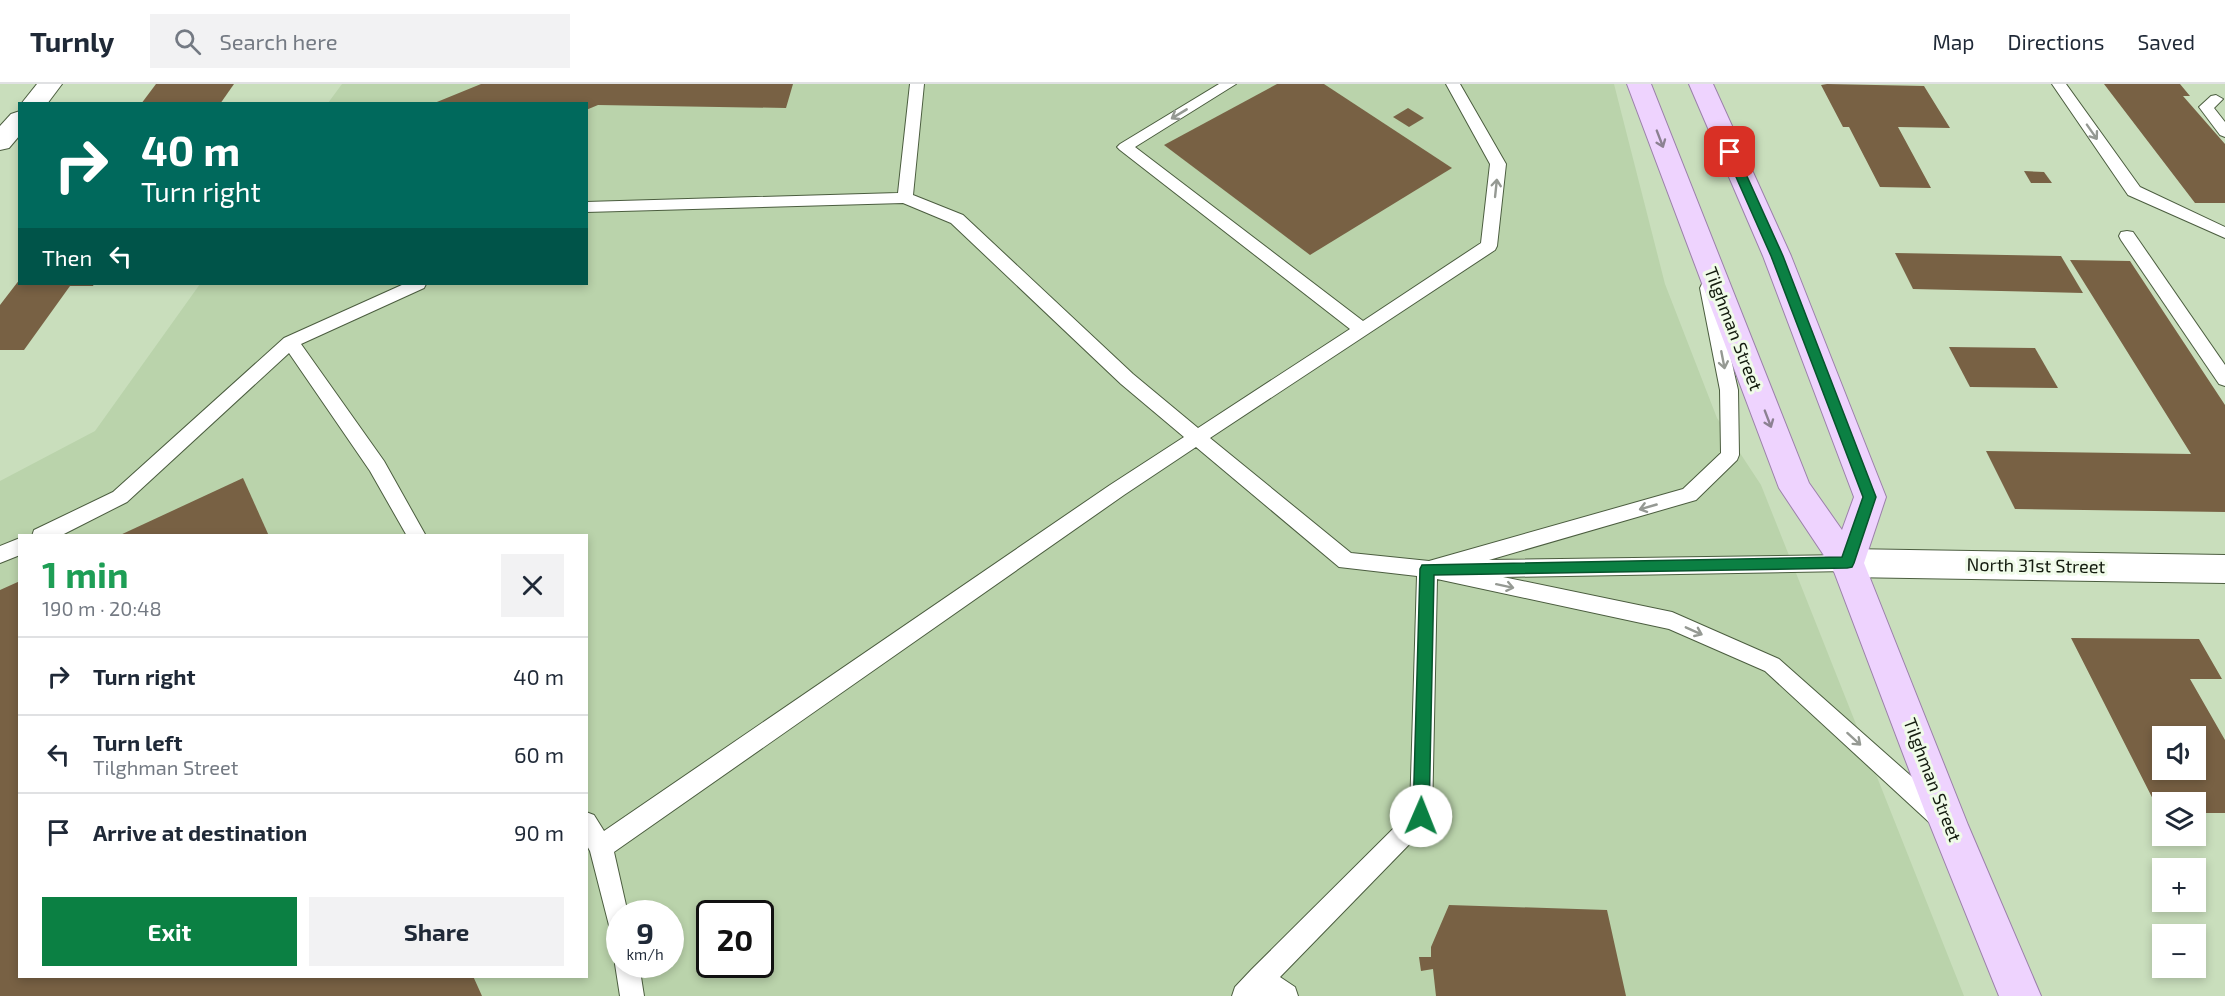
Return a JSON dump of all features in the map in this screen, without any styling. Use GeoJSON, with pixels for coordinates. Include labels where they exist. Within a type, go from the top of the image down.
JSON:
{"type":"FeatureCollection","features":[{"type":"Feature","properties":{"kind":"main road","name":"Tilghman Street"},"geometry":{"type":"LineString","coordinates":[[1639,84],[1795,488],[1847,563],[1949,825],[2020,996]]}},
{"type":"Feature","properties":{"kind":"main road"},"geometry":{"type":"LineString","coordinates":[[1701,84],[1777,256],[1870,497],[1847,563]]}},
{"type":"Feature","properties":{"kind":"street"},"geometry":{"type":"LineString","coordinates":[[35,102],[50,84]]}},
{"type":"Feature","properties":{"kind":"street"},"geometry":{"type":"LineString","coordinates":[[0,142],[18,121]]}},
{"type":"Feature","properties":{"kind":"street","name":"North 31st Street"},"geometry":{"type":"LineString","coordinates":[[1847,563],[2225,569]]}},
{"type":"Feature","properties":{"kind":"lane"},"geometry":{"type":"LineString","coordinates":[[905,198],[917,84]]}},
{"type":"Feature","properties":{"kind":"lane"},"geometry":{"type":"LineString","coordinates":[[1229,84],[1125,147],[1362,329]]}},
{"type":"Feature","properties":{"kind":"lane"},"geometry":{"type":"LineString","coordinates":[[601,847],[1117,490],[1489,246],[1498,164],[1453,84]]}},
{"type":"Feature","properties":{"kind":"lane"},"geometry":{"type":"LineString","coordinates":[[2059,84],[2134,191],[2225,233]]}},
{"type":"Feature","properties":{"kind":"lane"},"geometry":{"type":"LineString","coordinates":[[2216,99],[2206,106],[2225,132]]}},
{"type":"Feature","properties":{"kind":"lane"},"geometry":{"type":"LineString","coordinates":[[588,207],[905,198],[957,219],[1119,372],[1346,561],[1427,569],[1672,621],[1772,665],[1949,825]]}},
{"type":"Feature","properties":{"kind":"lane"},"geometry":{"type":"LineString","coordinates":[[2127,236],[2225,379]]}},
{"type":"Feature","properties":{"kind":"lane"},"geometry":{"type":"LineString","coordinates":[[1427,569],[1689,495],[1730,455],[1729,390],[1699,241]]}},
{"type":"Feature","properties":{"kind":"lane"},"geometry":{"type":"LineString","coordinates":[[45,534],[120,496],[291,342],[416,285]]}},
{"type":"Feature","properties":{"kind":"lane"},"geometry":{"type":"LineString","coordinates":[[291,342],[377,466],[416,534]]}},
{"type":"Feature","properties":{"kind":"lane"},"geometry":{"type":"LineString","coordinates":[[0,555],[18,547]]}},
{"type":"Feature","properties":{"kind":"lane"},"geometry":{"type":"LineString","coordinates":[[1427,569],[1847,563]]}},
{"type":"Feature","properties":{"kind":"lane"},"geometry":{"type":"LineString","coordinates":[[1244,996],[1421,816],[1427,569]]}},
{"type":"Feature","properties":{"kind":"lane"},"geometry":{"type":"LineString","coordinates":[[588,826],[601,847],[613,900]]}},
{"type":"Feature","properties":{"kind":"lane"},"geometry":{"type":"LineString","coordinates":[[629,978],[632,996]]}},
{"type":"Feature","properties":{"kind":"lane"},"geometry":{"type":"LineString","coordinates":[[1261,978],[1286,996]]}},
{"type":"Feature","properties":{"kind":"shaded area"},"geometry":{"type":"Polygon","coordinates":[[[342,84],[1614,84],[1665,284],[1717,418],[1761,485],[1964,996],[0,996],[0,481],[95,431],[199,285],[588,285],[588,102],[329,102],[342,84]]]}},
{"type":"Feature","properties":{"kind":"building"},"geometry":{"type":"Polygon","coordinates":[[[156,84],[234,84],[221,102],[142,102],[156,84]]]}},
{"type":"Feature","properties":{"kind":"building"},"geometry":{"type":"Polygon","coordinates":[[[481,84],[793,84],[786,108],[598,105],[588,109],[588,102],[437,102],[481,84]]]}},
{"type":"Feature","properties":{"kind":"building"},"geometry":{"type":"Polygon","coordinates":[[[1277,84],[1324,84],[1452,168],[1310,255],[1164,145],[1277,84]]]}},
{"type":"Feature","properties":{"kind":"building"},"geometry":{"type":"Polygon","coordinates":[[[2104,84],[2180,84],[2190,96],[2183,96],[2225,144],[2225,203],[2195,203],[2104,84]]]}},
{"type":"Feature","properties":{"kind":"building"},"geometry":{"type":"Polygon","coordinates":[[[1821,85],[1924,86],[1950,128],[1898,127],[1931,188],[1880,187],[1849,127],[1843,127],[1821,85]]]}},
{"type":"Feature","properties":{"kind":"building"},"geometry":{"type":"Polygon","coordinates":[[[1408,108],[1424,118],[1409,127],[1393,117],[1408,108]]]}},
{"type":"Feature","properties":{"kind":"building"},"geometry":{"type":"Polygon","coordinates":[[[2024,171],[2044,172],[2052,183],[2031,183],[2024,171]]]}},
{"type":"Feature","properties":{"kind":"building"},"geometry":{"type":"Polygon","coordinates":[[[1895,253],[2061,256],[2083,293],[1913,289],[1895,253]]]}},
{"type":"Feature","properties":{"kind":"building"},"geometry":{"type":"Polygon","coordinates":[[[2070,260],[2130,261],[2225,405],[2225,512],[2015,509],[1986,451],[2191,454],[2070,260]]]}},
{"type":"Feature","properties":{"kind":"building"},"geometry":{"type":"Polygon","coordinates":[[[18,282],[18,285],[94,285],[70,286],[24,350],[0,350],[0,305],[18,282]]]}},
{"type":"Feature","properties":{"kind":"building"},"geometry":{"type":"Polygon","coordinates":[[[1949,347],[2035,348],[2058,388],[1970,387],[1949,347]]]}},
{"type":"Feature","properties":{"kind":"building"},"geometry":{"type":"Polygon","coordinates":[[[243,478],[268,534],[122,534],[243,478]]]}},
{"type":"Feature","properties":{"kind":"building"},"geometry":{"type":"Polygon","coordinates":[[[18,582],[18,978],[474,978],[482,996],[0,996],[0,590],[18,582]]]}},
{"type":"Feature","properties":{"kind":"building"},"geometry":{"type":"Polygon","coordinates":[[[2071,638],[2199,639],[2222,679],[2190,679],[2225,740],[2225,813],[2206,813],[2206,792],[2152,792],[2152,797],[2071,638]]]}},
{"type":"Feature","properties":{"kind":"building"},"geometry":{"type":"Polygon","coordinates":[[[1449,905],[1607,910],[1626,996],[1436,996],[1433,969],[1421,971],[1419,957],[1431,957],[1431,947],[1449,905]]]}},
{"type":"Feature","properties":{"kind":"route"},"geometry":{"type":"LineString","coordinates":[[1421,816],[1427,569],[1847,563],[1870,497],[1777,256],[1730,152]]}}]}
